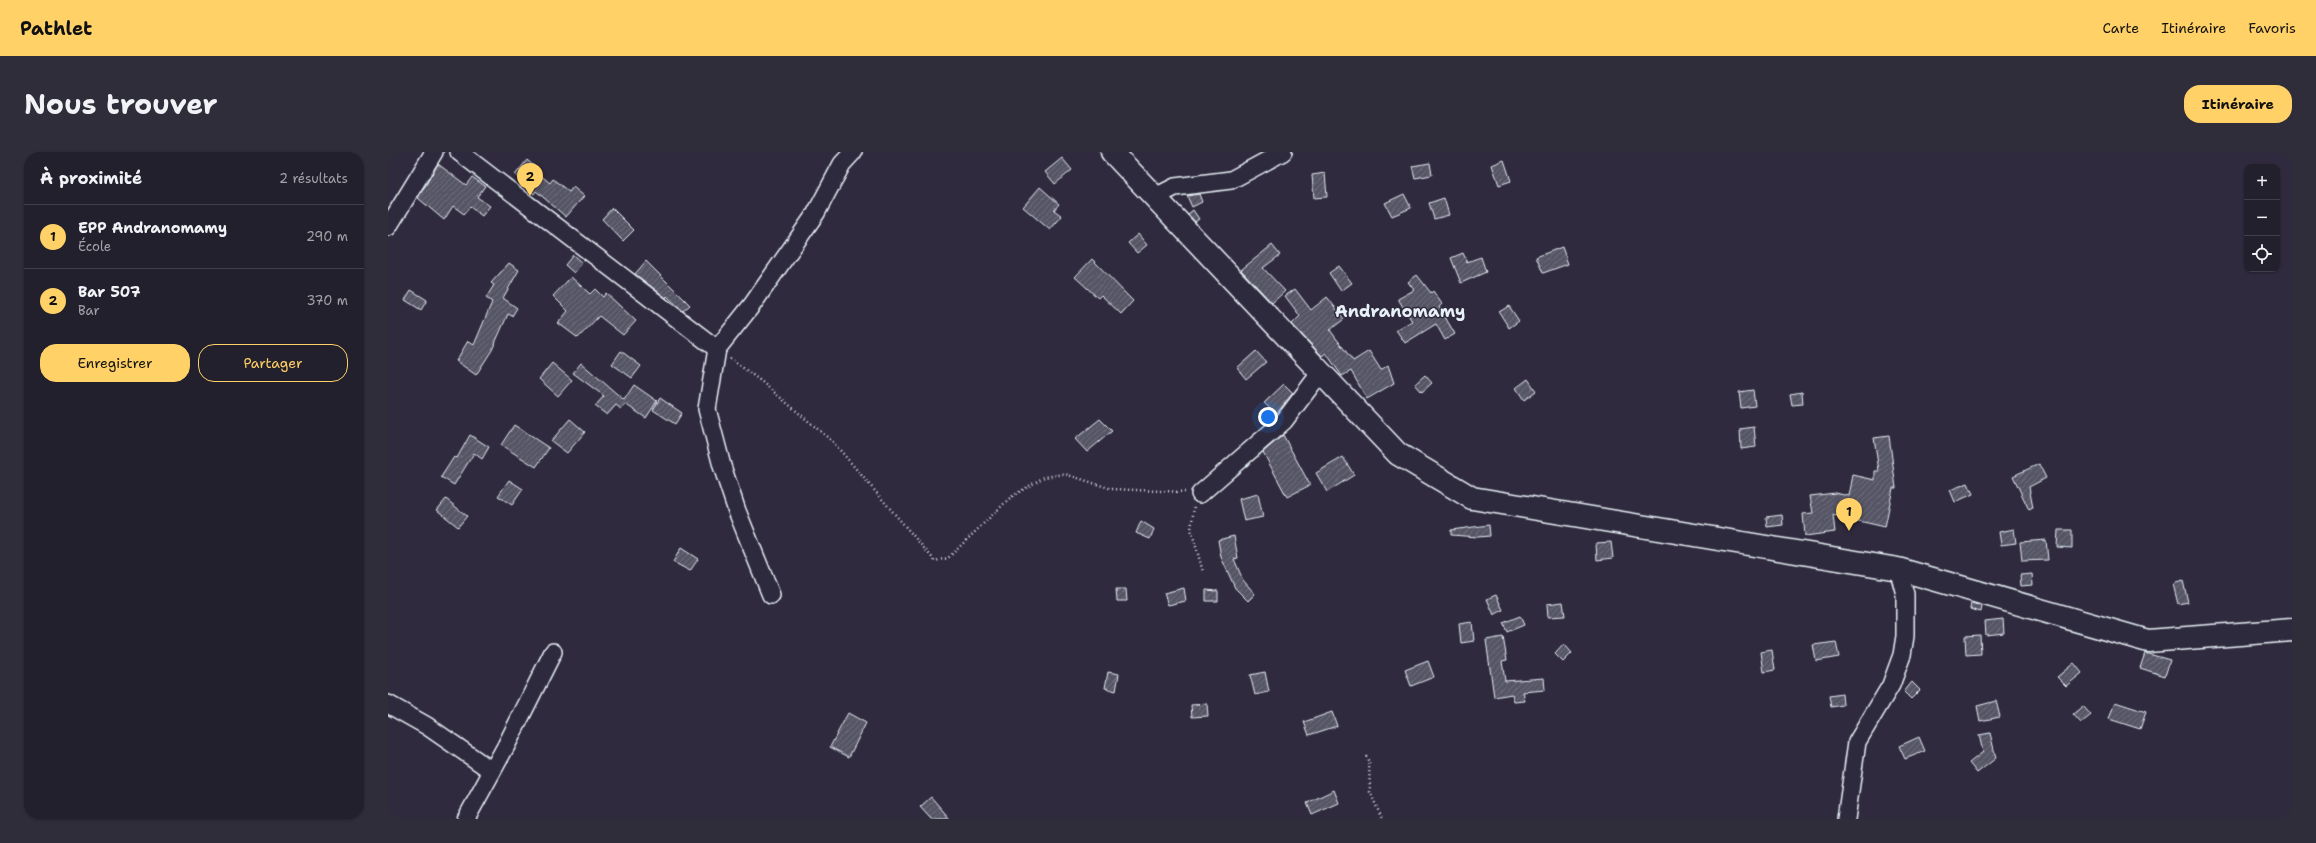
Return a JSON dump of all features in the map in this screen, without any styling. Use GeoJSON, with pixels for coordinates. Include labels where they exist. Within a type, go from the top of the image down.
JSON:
{"type":"FeatureCollection","features":[{"type":"Feature","properties":{"kind":"main road"},"geometry":{"type":"LineString","coordinates":[[1112,152],[1398,454],[1472,498],[1898,569],[2148,642],[2292,630]]}},
{"type":"Feature","properties":{"kind":"street"},"geometry":{"type":"LineString","coordinates":[[388,228],[434,152]]}},
{"type":"Feature","properties":{"kind":"street"},"geometry":{"type":"LineString","coordinates":[[459,152],[717,349]]}},
{"type":"Feature","properties":{"kind":"street"},"geometry":{"type":"LineString","coordinates":[[771,595],[732,496],[707,409],[717,349],[752,305],[816,213],[842,164],[853,152]]}},
{"type":"Feature","properties":{"kind":"street"},"geometry":{"type":"LineString","coordinates":[[1155,197],[1175,187],[1231,180],[1283,152]]}},
{"type":"Feature","properties":{"kind":"street"},"geometry":{"type":"LineString","coordinates":[[1200,494],[1284,421],[1321,372]]}},
{"type":"Feature","properties":{"kind":"street"},"geometry":{"type":"LineString","coordinates":[[1846,819],[1858,742],[1891,685],[1902,655],[1905,636],[1905,594],[1898,569]]}},
{"type":"Feature","properties":{"kind":"street"},"geometry":{"type":"LineString","coordinates":[[466,819],[553,652]]}},
{"type":"Feature","properties":{"kind":"street"},"geometry":{"type":"LineString","coordinates":[[388,704],[427,726],[492,771]]}},
{"type":"Feature","properties":{"kind":"path"},"geometry":{"type":"LineString","coordinates":[[717,349],[762,382],[833,442],[935,561],[948,558],[1011,497],[1044,477],[1065,474],[1112,489],[1174,490],[1200,494],[1192,516],[1191,529],[1203,572]]}},
{"type":"Feature","properties":{"kind":"path"},"geometry":{"type":"LineString","coordinates":[[1366,756],[1369,762],[1370,792],[1382,819]]}},
{"type":"Feature","properties":{"kind":"building"},"geometry":{"type":"Polygon","coordinates":[[[1062,158],[1072,170],[1055,184],[1045,172],[1062,158]]]}},
{"type":"Feature","properties":{"kind":"building"},"geometry":{"type":"Polygon","coordinates":[[[527,160],[535,167],[533,169],[550,183],[553,179],[569,192],[573,187],[584,196],[566,217],[536,191],[534,194],[524,186],[526,183],[515,175],[527,160]]]}},
{"type":"Feature","properties":{"kind":"building"},"geometry":{"type":"Polygon","coordinates":[[[1504,160],[1511,181],[1499,185],[1492,165],[1504,160]]]}},
{"type":"Feature","properties":{"kind":"building"},"geometry":{"type":"Polygon","coordinates":[[[1430,163],[1432,175],[1415,178],[1412,166],[1430,163]]]}},
{"type":"Feature","properties":{"kind":"building"},"geometry":{"type":"Polygon","coordinates":[[[438,164],[466,185],[472,177],[485,186],[477,197],[490,206],[482,216],[470,207],[464,214],[453,206],[444,220],[418,198],[438,164]]]}},
{"type":"Feature","properties":{"kind":"building"},"geometry":{"type":"Polygon","coordinates":[[[1325,173],[1327,197],[1314,198],[1312,175],[1325,173]]]}},
{"type":"Feature","properties":{"kind":"building"},"geometry":{"type":"Polygon","coordinates":[[[1040,187],[1059,204],[1054,210],[1062,216],[1050,230],[1023,207],[1040,187]]]}},
{"type":"Feature","properties":{"kind":"building"},"geometry":{"type":"Polygon","coordinates":[[[1199,194],[1202,202],[1192,207],[1187,196],[1199,194]]]}},
{"type":"Feature","properties":{"kind":"building"},"geometry":{"type":"Polygon","coordinates":[[[1404,194],[1411,208],[1392,216],[1385,203],[1404,194]]]}},
{"type":"Feature","properties":{"kind":"building"},"geometry":{"type":"Polygon","coordinates":[[[1444,198],[1449,215],[1434,219],[1429,203],[1444,198]]]}},
{"type":"Feature","properties":{"kind":"building"},"geometry":{"type":"Polygon","coordinates":[[[612,208],[634,230],[623,241],[602,219],[612,208]]]}},
{"type":"Feature","properties":{"kind":"building"},"geometry":{"type":"Polygon","coordinates":[[[1193,210],[1199,219],[1195,222],[1188,214],[1193,210]]]}},
{"type":"Feature","properties":{"kind":"building"},"geometry":{"type":"Polygon","coordinates":[[[1138,234],[1147,245],[1137,253],[1128,243],[1138,234]]]}},
{"type":"Feature","properties":{"kind":"building"},"geometry":{"type":"Polygon","coordinates":[[[1272,245],[1280,255],[1263,268],[1285,291],[1272,303],[1241,270],[1272,245]]]}},
{"type":"Feature","properties":{"kind":"building"},"geometry":{"type":"Polygon","coordinates":[[[1562,247],[1568,264],[1543,273],[1536,257],[1562,247]]]}},
{"type":"Feature","properties":{"kind":"building"},"geometry":{"type":"Polygon","coordinates":[[[1463,253],[1467,262],[1481,257],[1486,272],[1461,283],[1451,258],[1463,253]]]}},
{"type":"Feature","properties":{"kind":"building"},"geometry":{"type":"Polygon","coordinates":[[[573,255],[582,263],[574,273],[565,265],[573,255]]]}},
{"type":"Feature","properties":{"kind":"building"},"geometry":{"type":"Polygon","coordinates":[[[1092,259],[1133,301],[1121,314],[1101,295],[1098,298],[1075,277],[1092,259]]]}},
{"type":"Feature","properties":{"kind":"building"},"geometry":{"type":"Polygon","coordinates":[[[646,261],[690,305],[683,311],[667,296],[666,298],[635,274],[646,261]]]}},
{"type":"Feature","properties":{"kind":"building"},"geometry":{"type":"Polygon","coordinates":[[[509,263],[519,270],[503,298],[517,308],[512,316],[508,314],[492,350],[476,375],[456,361],[468,341],[474,345],[492,302],[486,298],[494,285],[491,283],[509,263]]]}},
{"type":"Feature","properties":{"kind":"building"},"geometry":{"type":"Polygon","coordinates":[[[1339,266],[1352,283],[1341,291],[1329,273],[1339,266]]]}},
{"type":"Feature","properties":{"kind":"building"},"geometry":{"type":"Polygon","coordinates":[[[1417,275],[1431,293],[1433,291],[1442,304],[1439,307],[1455,334],[1445,340],[1436,324],[1405,343],[1396,330],[1412,321],[1398,299],[1414,290],[1408,282],[1417,275]]]}},
{"type":"Feature","properties":{"kind":"building"},"geometry":{"type":"Polygon","coordinates":[[[571,277],[590,294],[595,289],[603,297],[606,293],[636,321],[623,335],[599,316],[578,338],[558,323],[568,311],[553,296],[571,277]]]}},
{"type":"Feature","properties":{"kind":"building"},"geometry":{"type":"Polygon","coordinates":[[[1295,289],[1311,310],[1327,297],[1344,319],[1330,330],[1353,361],[1369,351],[1381,370],[1388,365],[1394,383],[1367,399],[1351,371],[1342,376],[1326,353],[1322,356],[1292,324],[1300,316],[1285,296],[1295,289]]]}},
{"type":"Feature","properties":{"kind":"building"},"geometry":{"type":"Polygon","coordinates":[[[411,290],[427,300],[421,310],[405,300],[411,290]]]}},
{"type":"Feature","properties":{"kind":"building"},"geometry":{"type":"Polygon","coordinates":[[[1509,306],[1519,321],[1509,328],[1499,312],[1509,306]]]}},
{"type":"Feature","properties":{"kind":"building"},"geometry":{"type":"Polygon","coordinates":[[[621,351],[641,366],[632,378],[612,364],[621,351]]]}},
{"type":"Feature","properties":{"kind":"building"},"geometry":{"type":"Polygon","coordinates":[[[1256,351],[1266,362],[1246,379],[1237,368],[1256,351]]]}},
{"type":"Feature","properties":{"kind":"building"},"geometry":{"type":"Polygon","coordinates":[[[552,363],[572,380],[558,396],[539,379],[552,363]]]}},
{"type":"Feature","properties":{"kind":"building"},"geometry":{"type":"Polygon","coordinates":[[[581,363],[624,400],[634,385],[657,401],[646,418],[625,404],[621,409],[616,405],[607,415],[595,406],[604,396],[573,373],[581,363]]]}},
{"type":"Feature","properties":{"kind":"building"},"geometry":{"type":"Polygon","coordinates":[[[1425,375],[1432,383],[1422,392],[1415,384],[1425,375]]]}},
{"type":"Feature","properties":{"kind":"building"},"geometry":{"type":"Polygon","coordinates":[[[1528,379],[1536,391],[1524,400],[1516,388],[1528,379]]]}},
{"type":"Feature","properties":{"kind":"building"},"geometry":{"type":"Polygon","coordinates":[[[1284,384],[1293,393],[1276,414],[1264,403],[1284,384]]]}},
{"type":"Feature","properties":{"kind":"building"},"geometry":{"type":"Polygon","coordinates":[[[1753,390],[1755,406],[1741,408],[1739,392],[1753,390]]]}},
{"type":"Feature","properties":{"kind":"building"},"geometry":{"type":"Polygon","coordinates":[[[1802,392],[1803,404],[1792,405],[1790,394],[1802,392]]]}},
{"type":"Feature","properties":{"kind":"building"},"geometry":{"type":"Polygon","coordinates":[[[660,398],[682,413],[675,424],[653,410],[660,398]]]}},
{"type":"Feature","properties":{"kind":"building"},"geometry":{"type":"Polygon","coordinates":[[[570,419],[585,432],[567,453],[551,441],[570,419]]]}},
{"type":"Feature","properties":{"kind":"building"},"geometry":{"type":"Polygon","coordinates":[[[1100,419],[1112,431],[1087,452],[1075,439],[1100,419]]]}},
{"type":"Feature","properties":{"kind":"building"},"geometry":{"type":"Polygon","coordinates":[[[514,425],[549,448],[536,467],[501,445],[514,425]]]}},
{"type":"Feature","properties":{"kind":"building"},"geometry":{"type":"Polygon","coordinates":[[[1754,427],[1756,447],[1741,449],[1740,429],[1754,427]]]}},
{"type":"Feature","properties":{"kind":"building"},"geometry":{"type":"Polygon","coordinates":[[[470,435],[489,447],[482,459],[474,453],[454,485],[441,477],[454,457],[457,458],[470,435]]]}},
{"type":"Feature","properties":{"kind":"building"},"geometry":{"type":"Polygon","coordinates":[[[1283,435],[1310,485],[1287,497],[1263,452],[1283,435]]]}},
{"type":"Feature","properties":{"kind":"building"},"geometry":{"type":"Polygon","coordinates":[[[1889,436],[1896,488],[1893,488],[1885,527],[1833,515],[1835,532],[1805,536],[1803,514],[1813,513],[1810,496],[1835,493],[1849,496],[1853,475],[1875,480],[1875,471],[1879,471],[1874,438],[1889,436]]]}},
{"type":"Feature","properties":{"kind":"building"},"geometry":{"type":"Polygon","coordinates":[[[1343,457],[1354,475],[1327,492],[1316,473],[1343,457]]]}},
{"type":"Feature","properties":{"kind":"building"},"geometry":{"type":"Polygon","coordinates":[[[2039,464],[2046,478],[2029,487],[2033,508],[2029,510],[2013,476],[2039,464]]]}},
{"type":"Feature","properties":{"kind":"building"},"geometry":{"type":"Polygon","coordinates":[[[509,480],[523,489],[512,505],[498,496],[509,480]]]}},
{"type":"Feature","properties":{"kind":"building"},"geometry":{"type":"Polygon","coordinates":[[[1968,483],[1973,494],[1955,502],[1950,490],[1968,483]]]}},
{"type":"Feature","properties":{"kind":"building"},"geometry":{"type":"Polygon","coordinates":[[[1258,494],[1263,517],[1244,521],[1239,499],[1258,494]]]}},
{"type":"Feature","properties":{"kind":"building"},"geometry":{"type":"Polygon","coordinates":[[[446,499],[467,516],[458,527],[437,510],[446,499]]]}},
{"type":"Feature","properties":{"kind":"building"},"geometry":{"type":"Polygon","coordinates":[[[1782,515],[1783,525],[1767,527],[1766,517],[1782,515]]]}},
{"type":"Feature","properties":{"kind":"building"},"geometry":{"type":"Polygon","coordinates":[[[1141,521],[1154,529],[1150,539],[1136,533],[1141,521]]]}},
{"type":"Feature","properties":{"kind":"building"},"geometry":{"type":"Polygon","coordinates":[[[1489,525],[1490,536],[1478,537],[1451,535],[1451,530],[1489,525]]]}},
{"type":"Feature","properties":{"kind":"building"},"geometry":{"type":"Polygon","coordinates":[[[2014,529],[2016,543],[2001,545],[1999,532],[2014,529]]]}},
{"type":"Feature","properties":{"kind":"building"},"geometry":{"type":"Polygon","coordinates":[[[2058,530],[2072,530],[2072,548],[2057,547],[2058,530]]]}},
{"type":"Feature","properties":{"kind":"building"},"geometry":{"type":"Polygon","coordinates":[[[1234,536],[1238,558],[1234,559],[1243,580],[1255,594],[1248,601],[1235,588],[1221,557],[1218,540],[1234,536]]]}},
{"type":"Feature","properties":{"kind":"building"},"geometry":{"type":"Polygon","coordinates":[[[2046,540],[2048,560],[2022,561],[2020,542],[2046,540]]]}},
{"type":"Feature","properties":{"kind":"building"},"geometry":{"type":"Polygon","coordinates":[[[1611,542],[1613,558],[1597,560],[1596,543],[1611,542]]]}},
{"type":"Feature","properties":{"kind":"building"},"geometry":{"type":"Polygon","coordinates":[[[681,548],[698,559],[690,571],[673,562],[681,548]]]}},
{"type":"Feature","properties":{"kind":"building"},"geometry":{"type":"Polygon","coordinates":[[[2032,574],[2033,585],[2021,586],[2020,575],[2032,574]]]}},
{"type":"Feature","properties":{"kind":"building"},"geometry":{"type":"Polygon","coordinates":[[[2183,581],[2188,602],[2178,604],[2173,584],[2183,581]]]}},
{"type":"Feature","properties":{"kind":"building"},"geometry":{"type":"Polygon","coordinates":[[[1184,588],[1186,601],[1168,605],[1164,593],[1184,588]]]}},
{"type":"Feature","properties":{"kind":"building"},"geometry":{"type":"Polygon","coordinates":[[[1116,589],[1126,589],[1127,601],[1117,601],[1116,589]]]}},
{"type":"Feature","properties":{"kind":"building"},"geometry":{"type":"Polygon","coordinates":[[[1206,590],[1218,591],[1218,601],[1206,601],[1206,590]]]}},
{"type":"Feature","properties":{"kind":"building"},"geometry":{"type":"Polygon","coordinates":[[[1496,595],[1503,610],[1494,615],[1487,599],[1496,595]]]}},
{"type":"Feature","properties":{"kind":"building"},"geometry":{"type":"Polygon","coordinates":[[[1563,602],[1565,616],[1548,617],[1547,604],[1563,602]]]}},
{"type":"Feature","properties":{"kind":"building"},"geometry":{"type":"Polygon","coordinates":[[[1971,603],[1982,606],[1981,612],[1970,609],[1971,603]]]}},
{"type":"Feature","properties":{"kind":"building"},"geometry":{"type":"Polygon","coordinates":[[[1520,616],[1524,625],[1507,632],[1503,623],[1520,616]]]}},
{"type":"Feature","properties":{"kind":"building"},"geometry":{"type":"Polygon","coordinates":[[[2003,619],[2004,633],[1986,635],[1985,621],[2003,619]]]}},
{"type":"Feature","properties":{"kind":"building"},"geometry":{"type":"Polygon","coordinates":[[[1472,622],[1474,641],[1461,643],[1459,624],[1472,622]]]}},
{"type":"Feature","properties":{"kind":"building"},"geometry":{"type":"Polygon","coordinates":[[[1980,635],[1981,654],[1966,655],[1965,636],[1980,635]]]}},
{"type":"Feature","properties":{"kind":"building"},"geometry":{"type":"Polygon","coordinates":[[[1503,637],[1507,660],[1502,661],[1505,681],[1544,678],[1545,690],[1523,692],[1525,701],[1514,702],[1512,694],[1494,697],[1486,640],[1503,637]]]}},
{"type":"Feature","properties":{"kind":"building"},"geometry":{"type":"Polygon","coordinates":[[[1836,642],[1839,657],[1816,661],[1813,645],[1836,642]]]}},
{"type":"Feature","properties":{"kind":"building"},"geometry":{"type":"Polygon","coordinates":[[[1564,644],[1572,653],[1563,662],[1555,654],[1564,644]]]}},
{"type":"Feature","properties":{"kind":"building"},"geometry":{"type":"Polygon","coordinates":[[[1772,650],[1775,670],[1764,672],[1761,652],[1772,650]]]}},
{"type":"Feature","properties":{"kind":"building"},"geometry":{"type":"Polygon","coordinates":[[[2145,653],[2170,660],[2165,676],[2140,668],[2145,653]]]}},
{"type":"Feature","properties":{"kind":"building"},"geometry":{"type":"Polygon","coordinates":[[[1428,661],[1434,677],[1411,686],[1405,670],[1428,661]]]}},
{"type":"Feature","properties":{"kind":"building"},"geometry":{"type":"Polygon","coordinates":[[[2074,663],[2082,673],[2066,686],[2057,677],[2074,663]]]}},
{"type":"Feature","properties":{"kind":"building"},"geometry":{"type":"Polygon","coordinates":[[[1108,672],[1119,674],[1116,691],[1105,688],[1108,672]]]}},
{"type":"Feature","properties":{"kind":"building"},"geometry":{"type":"Polygon","coordinates":[[[1265,672],[1269,692],[1255,695],[1250,675],[1265,672]]]}},
{"type":"Feature","properties":{"kind":"building"},"geometry":{"type":"Polygon","coordinates":[[[1912,682],[1920,690],[1911,699],[1904,692],[1912,682]]]}},
{"type":"Feature","properties":{"kind":"building"},"geometry":{"type":"Polygon","coordinates":[[[1842,694],[1843,705],[1831,707],[1829,696],[1842,694]]]}},
{"type":"Feature","properties":{"kind":"building"},"geometry":{"type":"Polygon","coordinates":[[[1996,701],[2000,717],[1980,721],[1977,706],[1996,701]]]}},
{"type":"Feature","properties":{"kind":"building"},"geometry":{"type":"Polygon","coordinates":[[[2115,702],[2146,712],[2140,729],[2109,719],[2115,702]]]}},
{"type":"Feature","properties":{"kind":"building"},"geometry":{"type":"Polygon","coordinates":[[[1207,704],[1208,716],[1192,717],[1191,705],[1207,704]]]}},
{"type":"Feature","properties":{"kind":"building"},"geometry":{"type":"Polygon","coordinates":[[[2083,706],[2091,715],[2081,723],[2073,714],[2083,706]]]}},
{"type":"Feature","properties":{"kind":"building"},"geometry":{"type":"Polygon","coordinates":[[[1332,712],[1337,726],[1309,735],[1304,722],[1332,712]]]}},
{"type":"Feature","properties":{"kind":"building"},"geometry":{"type":"Polygon","coordinates":[[[848,713],[866,723],[849,757],[830,747],[848,713]]]}},
{"type":"Feature","properties":{"kind":"building"},"geometry":{"type":"Polygon","coordinates":[[[1990,733],[1996,758],[1977,773],[1969,763],[1983,752],[1979,735],[1990,733]]]}},
{"type":"Feature","properties":{"kind":"building"},"geometry":{"type":"Polygon","coordinates":[[[1919,737],[1925,751],[1905,759],[1899,746],[1919,737]]]}},
{"type":"Feature","properties":{"kind":"building"},"geometry":{"type":"Polygon","coordinates":[[[1334,790],[1339,803],[1312,815],[1307,803],[1334,790]]]}},
{"type":"Feature","properties":{"kind":"building"},"geometry":{"type":"Polygon","coordinates":[[[931,797],[950,819],[931,819],[920,807],[931,797]]]}},
{"type":"Feature","properties":{"kind":"place","name":"Bar 507"},"geometry":{"type":"Point","coordinates":[530,196]}},
{"type":"Feature","properties":{"kind":"place","name":"EPP Andranomamy"},"geometry":{"type":"Point","coordinates":[1849,531]}},
{"type":"Feature","properties":{"kind":"district","name":"Andranomamy"},"geometry":{"type":"Point","coordinates":[1400,311]}}]}
